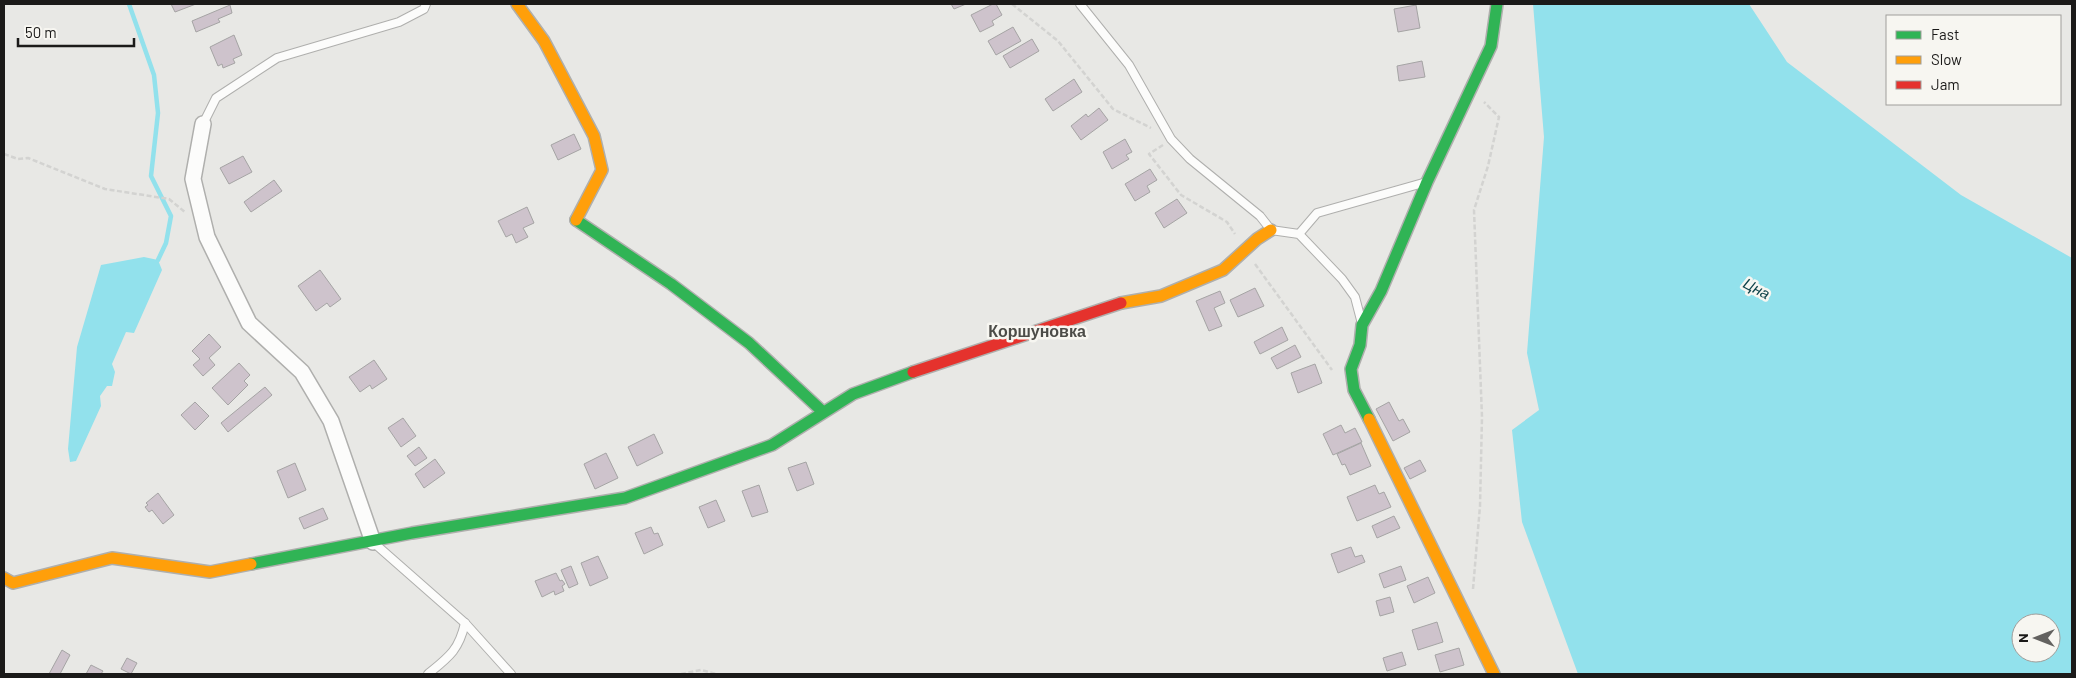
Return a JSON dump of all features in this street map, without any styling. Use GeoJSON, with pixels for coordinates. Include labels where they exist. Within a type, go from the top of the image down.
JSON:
{"type":"FeatureCollection","features":[{"type":"Feature","properties":{"kind":"street"},"geometry":{"type":"LineString","coordinates":[[517,4],[544,41],[594,136],[602,170],[575,219],[671,284],[749,344],[824,412]]}},
{"type":"Feature","properties":{"kind":"street"},"geometry":{"type":"LineString","coordinates":[[1494,674],[1354,390],[1351,369],[1360,345],[1362,325],[1381,291],[1427,182],[1491,46],[1497,4]]}},
{"type":"Feature","properties":{"kind":"street"},"geometry":{"type":"LineString","coordinates":[[203,124],[193,179],[207,237],[249,323],[302,372],[331,422],[373,542]]}},
{"type":"Feature","properties":{"kind":"street"},"geometry":{"type":"LineString","coordinates":[[4,578],[13,583],[112,558],[210,572],[412,533],[625,498],[772,445],[853,394],[944,361],[1129,300],[1161,296],[1223,270],[1270,230]]}},
{"type":"Feature","properties":{"kind":"lane"},"geometry":{"type":"LineString","coordinates":[[203,124],[216,98],[277,58],[399,22],[424,8],[426,4]]}},
{"type":"Feature","properties":{"kind":"lane"},"geometry":{"type":"LineString","coordinates":[[1080,4],[1129,64],[1171,139],[1190,159],[1260,216],[1270,230],[1299,234],[1342,279],[1355,297],[1362,325]]}},
{"type":"Feature","properties":{"kind":"lane"},"geometry":{"type":"LineString","coordinates":[[1299,234],[1317,213],[1427,182]]}},
{"type":"Feature","properties":{"kind":"lane"},"geometry":{"type":"LineString","coordinates":[[373,542],[465,623],[510,674]]}},
{"type":"Feature","properties":{"kind":"lane"},"geometry":{"type":"LineString","coordinates":[[428,674],[453,654],[462,639],[465,623]]}},
{"type":"Feature","properties":{"kind":"path"},"geometry":{"type":"LineString","coordinates":[[1012,4],[1058,42],[1113,109],[1171,139],[1149,154],[1181,195],[1228,222],[1245,250],[1334,373]]}},
{"type":"Feature","properties":{"kind":"path"},"geometry":{"type":"LineString","coordinates":[[1470,89],[1499,117],[1488,166],[1474,210],[1482,417],[1480,506],[1472,598]]}},
{"type":"Feature","properties":{"kind":"path"},"geometry":{"type":"LineString","coordinates":[[4,154],[18,159],[28,158],[105,189],[169,199],[190,218]]}},
{"type":"Feature","properties":{"kind":"path"},"geometry":{"type":"LineString","coordinates":[[681,674],[701,670],[716,674]]}},
{"type":"Feature","properties":{"kind":"water","name":"Цна"},"geometry":{"type":"Polygon","coordinates":[[[1533,4],[1749,4],[1787,62],[1961,195],[2072,258],[2072,674],[1578,674],[1522,522],[1512,430],[1539,410],[1527,353],[1544,137],[1533,4]]]}},
{"type":"Feature","properties":{"kind":"water"},"geometry":{"type":"Polygon","coordinates":[[[144,257],[158,260],[162,270],[134,333],[126,332],[112,364],[115,372],[112,386],[107,386],[100,396],[101,406],[76,461],[70,462],[68,449],[77,347],[101,265],[144,257]]]}},
{"type":"Feature","properties":{"kind":"building"},"geometry":{"type":"Polygon","coordinates":[[[171,4],[196,4],[175,12],[171,4]]]}},
{"type":"Feature","properties":{"kind":"building"},"geometry":{"type":"Polygon","coordinates":[[[951,4],[966,4],[954,9],[951,4]]]}},
{"type":"Feature","properties":{"kind":"building"},"geometry":{"type":"Polygon","coordinates":[[[996,4],[1002,15],[992,21],[994,25],[980,32],[971,15],[996,4]]]}},
{"type":"Feature","properties":{"kind":"building"},"geometry":{"type":"Polygon","coordinates":[[[230,5],[232,13],[218,19],[220,22],[196,32],[192,21],[230,5]]]}},
{"type":"Feature","properties":{"kind":"building"},"geometry":{"type":"Polygon","coordinates":[[[1416,5],[1420,28],[1398,32],[1394,9],[1416,5]]]}},
{"type":"Feature","properties":{"kind":"building"},"geometry":{"type":"Polygon","coordinates":[[[1013,27],[1021,41],[996,55],[988,41],[1013,27]]]}},
{"type":"Feature","properties":{"kind":"building"},"geometry":{"type":"Polygon","coordinates":[[[234,35],[242,55],[233,59],[235,63],[223,68],[222,64],[218,66],[210,47],[234,35]]]}},
{"type":"Feature","properties":{"kind":"building"},"geometry":{"type":"Polygon","coordinates":[[[1032,39],[1039,51],[1010,68],[1003,56],[1032,39]]]}},
{"type":"Feature","properties":{"kind":"building"},"geometry":{"type":"Polygon","coordinates":[[[1422,61],[1425,77],[1399,81],[1397,66],[1422,61]]]}},
{"type":"Feature","properties":{"kind":"building"},"geometry":{"type":"Polygon","coordinates":[[[1074,79],[1082,92],[1053,111],[1045,99],[1074,79]]]}},
{"type":"Feature","properties":{"kind":"building"},"geometry":{"type":"Polygon","coordinates":[[[1099,108],[1108,120],[1081,140],[1071,126],[1086,114],[1088,117],[1099,108]]]}},
{"type":"Feature","properties":{"kind":"building"},"geometry":{"type":"Polygon","coordinates":[[[574,134],[581,149],[558,160],[551,145],[574,134]]]}},
{"type":"Feature","properties":{"kind":"building"},"geometry":{"type":"Polygon","coordinates":[[[1125,139],[1132,152],[1126,155],[1129,159],[1112,169],[1103,152],[1125,139]]]}},
{"type":"Feature","properties":{"kind":"building"},"geometry":{"type":"Polygon","coordinates":[[[243,156],[252,172],[229,184],[220,168],[243,156]]]}},
{"type":"Feature","properties":{"kind":"building"},"geometry":{"type":"Polygon","coordinates":[[[1150,169],[1157,180],[1147,186],[1150,192],[1135,201],[1125,184],[1150,169]]]}},
{"type":"Feature","properties":{"kind":"building"},"geometry":{"type":"Polygon","coordinates":[[[274,180],[282,191],[251,212],[244,202],[274,180]]]}},
{"type":"Feature","properties":{"kind":"building"},"geometry":{"type":"Polygon","coordinates":[[[1177,199],[1187,213],[1164,228],[1155,213],[1177,199]]]}},
{"type":"Feature","properties":{"kind":"building"},"geometry":{"type":"Polygon","coordinates":[[[527,207],[534,223],[523,228],[528,237],[516,243],[512,234],[506,237],[498,221],[527,207]]]}},
{"type":"Feature","properties":{"kind":"building"},"geometry":{"type":"Polygon","coordinates":[[[320,270],[341,299],[330,307],[327,303],[316,311],[298,286],[320,270]]]}},
{"type":"Feature","properties":{"kind":"building"},"geometry":{"type":"Polygon","coordinates":[[[1255,288],[1264,306],[1238,317],[1230,300],[1255,288]]]}},
{"type":"Feature","properties":{"kind":"building"},"geometry":{"type":"Polygon","coordinates":[[[1220,291],[1225,303],[1214,308],[1222,326],[1209,331],[1196,301],[1220,291]]]}},
{"type":"Feature","properties":{"kind":"building"},"geometry":{"type":"Polygon","coordinates":[[[1282,327],[1288,340],[1260,354],[1254,342],[1282,327]]]}},
{"type":"Feature","properties":{"kind":"building"},"geometry":{"type":"Polygon","coordinates":[[[209,334],[221,347],[209,358],[215,365],[203,376],[193,365],[200,359],[192,351],[209,334]]]}},
{"type":"Feature","properties":{"kind":"building"},"geometry":{"type":"Polygon","coordinates":[[[1295,345],[1301,357],[1277,369],[1271,358],[1295,345]]]}},
{"type":"Feature","properties":{"kind":"building"},"geometry":{"type":"Polygon","coordinates":[[[374,360],[387,379],[372,389],[370,385],[360,392],[349,377],[374,360]]]}},
{"type":"Feature","properties":{"kind":"building"},"geometry":{"type":"Polygon","coordinates":[[[239,363],[250,375],[244,381],[248,385],[228,405],[212,388],[239,363]]]}},
{"type":"Feature","properties":{"kind":"building"},"geometry":{"type":"Polygon","coordinates":[[[1315,364],[1322,383],[1298,393],[1291,373],[1315,364]]]}},
{"type":"Feature","properties":{"kind":"building"},"geometry":{"type":"Polygon","coordinates":[[[265,387],[272,395],[228,432],[221,423],[265,387]]]}},
{"type":"Feature","properties":{"kind":"building"},"geometry":{"type":"Polygon","coordinates":[[[195,402],[209,416],[195,430],[181,415],[195,402]]]}},
{"type":"Feature","properties":{"kind":"building"},"geometry":{"type":"Polygon","coordinates":[[[1389,402],[1399,421],[1403,419],[1410,432],[1393,441],[1376,409],[1389,402]]]}},
{"type":"Feature","properties":{"kind":"building"},"geometry":{"type":"Polygon","coordinates":[[[403,418],[416,436],[401,447],[388,428],[403,418]]]}},
{"type":"Feature","properties":{"kind":"building"},"geometry":{"type":"Polygon","coordinates":[[[1341,425],[1345,433],[1355,428],[1362,442],[1333,455],[1323,434],[1341,425]]]}},
{"type":"Feature","properties":{"kind":"building"},"geometry":{"type":"Polygon","coordinates":[[[654,434],[663,453],[637,466],[628,447],[654,434]]]}},
{"type":"Feature","properties":{"kind":"building"},"geometry":{"type":"Polygon","coordinates":[[[1361,443],[1371,466],[1350,475],[1345,464],[1342,465],[1337,454],[1361,443]]]}},
{"type":"Feature","properties":{"kind":"building"},"geometry":{"type":"Polygon","coordinates":[[[419,447],[427,458],[415,466],[407,456],[419,447]]]}},
{"type":"Feature","properties":{"kind":"building"},"geometry":{"type":"Polygon","coordinates":[[[606,453],[618,478],[595,489],[584,464],[606,453]]]}},
{"type":"Feature","properties":{"kind":"building"},"geometry":{"type":"Polygon","coordinates":[[[435,459],[445,473],[424,488],[415,474],[435,459]]]}},
{"type":"Feature","properties":{"kind":"building"},"geometry":{"type":"Polygon","coordinates":[[[1420,460],[1426,471],[1410,479],[1404,468],[1420,460]]]}},
{"type":"Feature","properties":{"kind":"building"},"geometry":{"type":"Polygon","coordinates":[[[806,462],[814,484],[797,491],[788,468],[806,462]]]}},
{"type":"Feature","properties":{"kind":"building"},"geometry":{"type":"Polygon","coordinates":[[[295,463],[306,490],[288,498],[277,471],[295,463]]]}},
{"type":"Feature","properties":{"kind":"building"},"geometry":{"type":"Polygon","coordinates":[[[759,485],[768,512],[752,517],[742,491],[759,485]]]}},
{"type":"Feature","properties":{"kind":"building"},"geometry":{"type":"Polygon","coordinates":[[[1375,485],[1379,494],[1384,492],[1391,507],[1357,521],[1347,497],[1375,485]]]}},
{"type":"Feature","properties":{"kind":"building"},"geometry":{"type":"Polygon","coordinates":[[[158,493],[174,515],[163,524],[152,510],[149,512],[145,507],[148,505],[146,503],[158,493]]]}},
{"type":"Feature","properties":{"kind":"building"},"geometry":{"type":"Polygon","coordinates":[[[716,500],[725,521],[708,528],[699,507],[716,500]]]}},
{"type":"Feature","properties":{"kind":"building"},"geometry":{"type":"Polygon","coordinates":[[[323,508],[328,519],[304,529],[299,518],[323,508]]]}},
{"type":"Feature","properties":{"kind":"building"},"geometry":{"type":"Polygon","coordinates":[[[1394,516],[1400,528],[1377,538],[1372,526],[1394,516]]]}},
{"type":"Feature","properties":{"kind":"building"},"geometry":{"type":"Polygon","coordinates":[[[651,527],[654,534],[658,533],[663,545],[644,554],[635,533],[651,527]]]}},
{"type":"Feature","properties":{"kind":"building"},"geometry":{"type":"Polygon","coordinates":[[[1351,547],[1355,557],[1362,555],[1365,562],[1338,573],[1331,554],[1351,547]]]}},
{"type":"Feature","properties":{"kind":"building"},"geometry":{"type":"Polygon","coordinates":[[[598,556],[608,578],[590,586],[581,563],[598,556]]]}},
{"type":"Feature","properties":{"kind":"building"},"geometry":{"type":"Polygon","coordinates":[[[571,566],[578,584],[569,588],[561,570],[571,566]]]}},
{"type":"Feature","properties":{"kind":"building"},"geometry":{"type":"Polygon","coordinates":[[[1401,566],[1406,580],[1384,588],[1379,574],[1401,566]]]}},
{"type":"Feature","properties":{"kind":"building"},"geometry":{"type":"Polygon","coordinates":[[[556,573],[560,581],[562,580],[565,584],[562,586],[564,591],[555,595],[554,591],[542,597],[535,581],[556,573]]]}},
{"type":"Feature","properties":{"kind":"building"},"geometry":{"type":"Polygon","coordinates":[[[1428,577],[1435,593],[1414,603],[1407,586],[1428,577]]]}},
{"type":"Feature","properties":{"kind":"building"},"geometry":{"type":"Polygon","coordinates":[[[1390,597],[1394,612],[1380,616],[1376,601],[1390,597]]]}},
{"type":"Feature","properties":{"kind":"building"},"geometry":{"type":"Polygon","coordinates":[[[1437,622],[1443,642],[1418,650],[1412,630],[1437,622]]]}},
{"type":"Feature","properties":{"kind":"building"},"geometry":{"type":"Polygon","coordinates":[[[1459,648],[1464,665],[1440,672],[1435,655],[1459,648]]]}},
{"type":"Feature","properties":{"kind":"building"},"geometry":{"type":"Polygon","coordinates":[[[62,650],[70,655],[60,674],[49,674],[62,650]]]}},
{"type":"Feature","properties":{"kind":"building"},"geometry":{"type":"Polygon","coordinates":[[[1402,652],[1406,665],[1387,671],[1383,658],[1402,652]]]}},
{"type":"Feature","properties":{"kind":"building"},"geometry":{"type":"Polygon","coordinates":[[[127,658],[137,663],[131,674],[121,669],[127,658]]]}},
{"type":"Feature","properties":{"kind":"building"},"geometry":{"type":"Polygon","coordinates":[[[91,665],[103,671],[101,674],[86,674],[91,665]]]}},
{"type":"Feature","properties":{"kind":"waterway"},"geometry":{"type":"LineString","coordinates":[[129,4],[154,75],[158,113],[151,176],[171,216],[166,243],[158,260]]}},
{"type":"Feature","properties":{"kind":"traffic: fast"},"geometry":{"type":"LineString","coordinates":[[1369,419],[1354,390],[1351,369],[1360,345],[1362,325],[1381,291],[1427,182],[1491,46],[1497,4]]}},
{"type":"Feature","properties":{"kind":"traffic: fast"},"geometry":{"type":"LineString","coordinates":[[576,220],[671,284],[749,343],[823,412]]}},
{"type":"Feature","properties":{"kind":"traffic: fast"},"geometry":{"type":"LineString","coordinates":[[251,564],[412,533],[625,498],[772,445],[853,394],[913,372]]}},
{"type":"Feature","properties":{"kind":"traffic: slow"},"geometry":{"type":"LineString","coordinates":[[517,4],[544,41],[594,136],[602,170],[576,220]]}},
{"type":"Feature","properties":{"kind":"traffic: slow"},"geometry":{"type":"LineString","coordinates":[[1121,303],[1161,296],[1223,270],[1257,239],[1271,230]]}},
{"type":"Feature","properties":{"kind":"traffic: slow"},"geometry":{"type":"LineString","coordinates":[[1369,419],[1494,674]]}},
{"type":"Feature","properties":{"kind":"traffic: slow"},"geometry":{"type":"LineString","coordinates":[[4,578],[13,583],[112,558],[210,572],[251,564]]}},
{"type":"Feature","properties":{"kind":"traffic: jam"},"geometry":{"type":"LineString","coordinates":[[913,372],[1121,303]]}},
{"type":"Feature","properties":{"kind":"district","name":"Коршуновка"},"geometry":{"type":"Point","coordinates":[1037,330]}}]}
